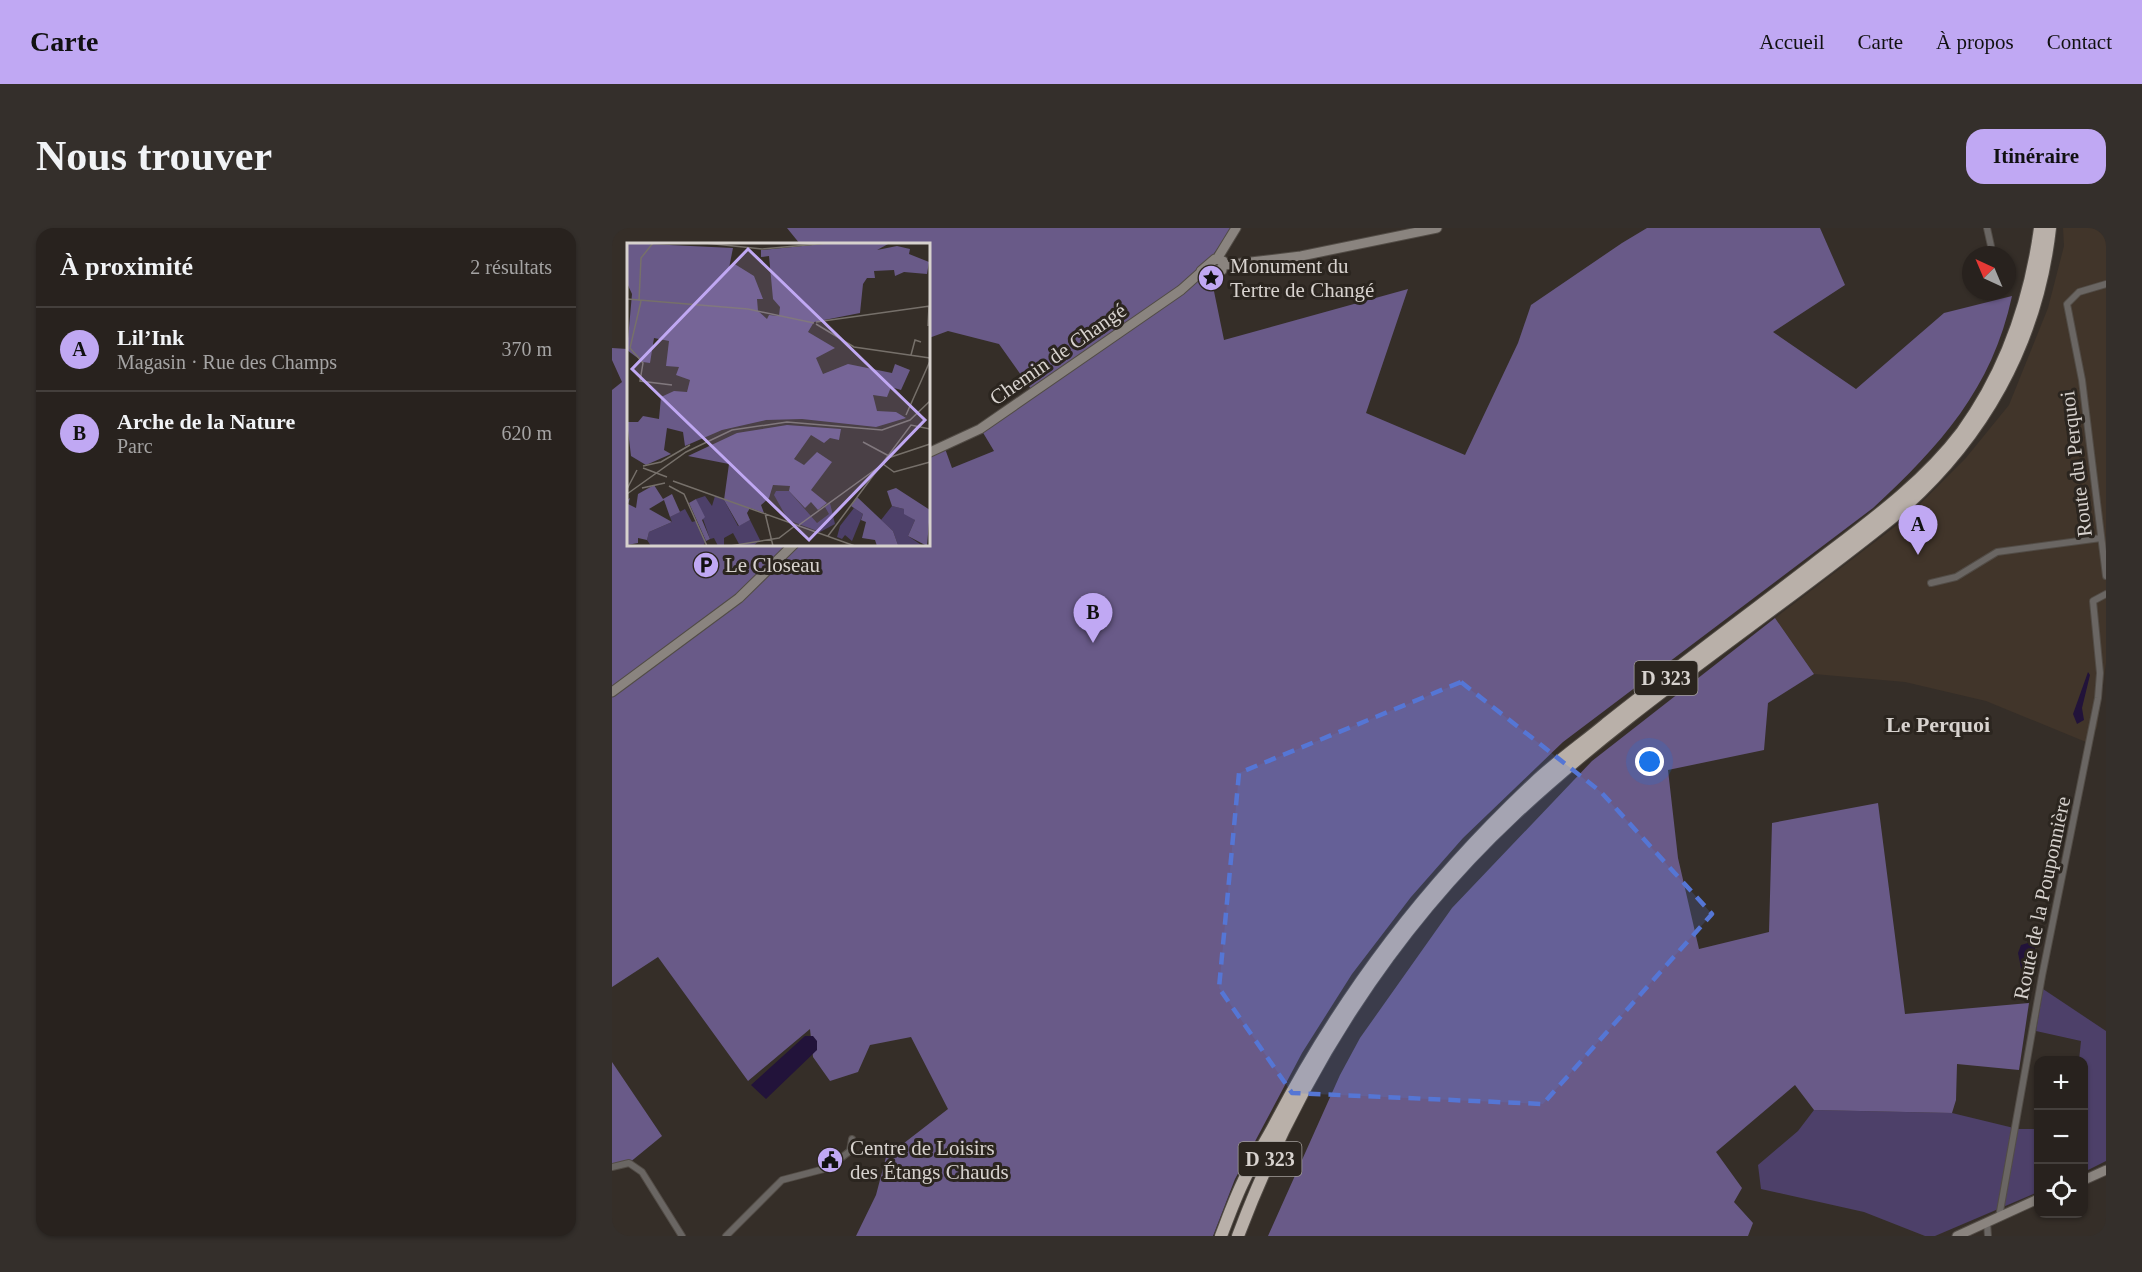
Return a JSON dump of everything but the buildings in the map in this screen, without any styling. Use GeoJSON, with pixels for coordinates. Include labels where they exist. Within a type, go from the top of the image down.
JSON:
{"type":"FeatureCollection","features":[{"type":"Feature","properties":{"kind":"highway","name":"D 323"},"geometry":{"type":"LineString","coordinates":[[1228,1236],[1272,1131],[1310,1058],[1359,980],[1418,903],[1470,844],[1537,780],[1615,717],[1879,515],[1927,471],[1961,433],[2007,355],[2023,310],[2035,262],[2040,228]]}},
{"type":"Feature","properties":{"kind":"highway","name":"D 323"},"geometry":{"type":"LineString","coordinates":[[1238,1236],[1275,1147],[1331,1042],[1384,963],[1464,867],[1514,816],[1577,760],[1876,531],[1926,487],[1960,451],[1990,408],[2025,338],[2039,292],[2050,228]]}},
{"type":"Feature","properties":{"kind":"highway"},"geometry":{"type":"LineString","coordinates":[[1221,1236],[1243,1182],[1272,1131]]}},
{"type":"Feature","properties":{"kind":"street"},"geometry":{"type":"LineString","coordinates":[[1217,264],[1236,228]]}},
{"type":"Feature","properties":{"kind":"street","name":"Chemin de Changé"},"geometry":{"type":"LineString","coordinates":[[930,452],[980,429],[1181,290],[1200,273],[1217,264],[1301,256],[1437,228]]}},
{"type":"Feature","properties":{"kind":"street"},"geometry":{"type":"LineString","coordinates":[[1987,228],[1991,246]]}},
{"type":"Feature","properties":{"kind":"street","name":"Route du Perquoi"},"geometry":{"type":"LineString","coordinates":[[2106,284],[2072,295],[2067,303],[2067,314],[2074,336],[2082,380],[2106,576]]}},
{"type":"Feature","properties":{"kind":"street"},"geometry":{"type":"LineString","coordinates":[[1931,583],[1956,577],[1997,552],[2101,538]]}},
{"type":"Feature","properties":{"kind":"street"},"geometry":{"type":"LineString","coordinates":[[612,692],[739,598],[792,546]]}},
{"type":"Feature","properties":{"kind":"street","name":"Route de la Pouponnière"},"geometry":{"type":"LineString","coordinates":[[1999,1217],[2042,976],[2098,699],[2100,673],[2093,601],[2106,594]]}},
{"type":"Feature","properties":{"kind":"street"},"geometry":{"type":"LineString","coordinates":[[726,1236],[782,1180],[828,1168],[850,1151],[852,1139]]}},
{"type":"Feature","properties":{"kind":"street"},"geometry":{"type":"LineString","coordinates":[[612,1167],[629,1163],[642,1172],[682,1236]]}},
{"type":"Feature","properties":{"kind":"street"},"geometry":{"type":"LineString","coordinates":[[2088,1178],[2106,1170]]}},
{"type":"Feature","properties":{"kind":"street"},"geometry":{"type":"LineString","coordinates":[[1957,1236],[2034,1201]]}},
{"type":"Feature","properties":{"kind":"street"},"geometry":{"type":"LineString","coordinates":[[1987,1223],[1988,1236]]}},
{"type":"Feature","properties":{"kind":"highlighted area"},"geometry":{"type":"Polygon","coordinates":[[[1461,682],[1601,792],[1712,914],[1543,1104],[1292,1093],[1219,988],[1239,773],[1461,682]]]}},
{"type":"Feature","properties":{"kind":"shaded area"},"geometry":{"type":"Polygon","coordinates":[[[787,228],[1232,228],[1208,262],[1224,340],[1408,289],[1366,413],[1465,455],[1518,343],[1531,305],[1647,228],[1820,228],[1845,285],[1773,332],[1856,389],[1944,313],[1996,300],[2011,300],[2003,329],[1977,388],[1941,438],[1897,485],[1873,508],[1563,742],[1463,838],[1411,897],[1352,974],[1302,1053],[1235,1179],[1213,1236],[856,1236],[876,1195],[886,1157],[948,1109],[911,1037],[870,1045],[858,1072],[830,1081],[813,1057],[810,1029],[748,1081],[658,957],[612,987],[612,390],[622,382],[612,360],[612,348],[627,349],[627,546],[930,546],[930,449],[943,443],[952,468],[994,451],[979,426],[1031,389],[999,344],[948,331],[930,338],[930,243],[799,243],[787,228]]]}},
{"type":"Feature","properties":{"kind":"shaded area"},"geometry":{"type":"Polygon","coordinates":[[[2063,228],[2106,228],[2106,663],[2097,728],[2086,742],[1986,701],[1905,682],[1814,674],[1775,618],[1905,519],[1965,459],[2009,405],[2048,308],[2064,246],[2063,228]]]}},
{"type":"Feature","properties":{"kind":"shaded area"},"geometry":{"type":"Polygon","coordinates":[[[1775,618],[1814,674],[1768,703],[1764,750],[1668,770],[1678,858],[1699,949],[1769,932],[1772,823],[1878,803],[1905,1014],[2029,1003],[2019,1070],[1957,1064],[1956,1100],[1952,1113],[1814,1110],[1795,1085],[1716,1152],[1742,1188],[1734,1202],[1753,1223],[1748,1236],[1268,1236],[1340,1075],[1360,1038],[1452,908],[1592,761],[1775,618]]]}},
{"type":"Feature","properties":{"kind":"shaded area"},"geometry":{"type":"Polygon","coordinates":[[[2088,672],[2090,675],[2082,708],[2084,720],[2077,724],[2073,714],[2088,672]]]}},
{"type":"Feature","properties":{"kind":"shaded area"},"geometry":{"type":"Polygon","coordinates":[[[2031,942],[2035,944],[2035,952],[2025,971],[2021,968],[2018,953],[2021,945],[2031,942]]]}},
{"type":"Feature","properties":{"kind":"shaded area"},"geometry":{"type":"Polygon","coordinates":[[[2043,989],[2106,1031],[2106,1161],[2088,1170],[2088,1056],[2079,1056],[2081,1041],[2036,1031],[2043,989]]]}},
{"type":"Feature","properties":{"kind":"shaded area"},"geometry":{"type":"Polygon","coordinates":[[[805,1036],[813,1036],[817,1041],[817,1050],[766,1099],[751,1085],[805,1036]]]}},
{"type":"Feature","properties":{"kind":"shaded area"},"geometry":{"type":"Polygon","coordinates":[[[612,1062],[662,1136],[629,1163],[612,1167],[612,1062]]]}},
{"type":"Feature","properties":{"kind":"shaded area"},"geometry":{"type":"Polygon","coordinates":[[[1814,1110],[1952,1113],[2018,1129],[2034,1129],[2034,1194],[1935,1236],[1925,1236],[1864,1212],[1761,1189],[1758,1165],[1798,1131],[1814,1110]]]}},
{"type":"Feature","properties":{"kind":"place","name":"Monument du Tertre de Changé"},"geometry":{"type":"Point","coordinates":[1211,278]}},
{"type":"Feature","properties":{"kind":"place","name":"Lil’Ink"},"geometry":{"type":"Point","coordinates":[1918,555]}},
{"type":"Feature","properties":{"kind":"place","name":"Le Closeau"},"geometry":{"type":"Point","coordinates":[706,565]}},
{"type":"Feature","properties":{"kind":"place","name":"Arche de la Nature"},"geometry":{"type":"Point","coordinates":[1093,643]}},
{"type":"Feature","properties":{"kind":"place","name":"Centre de Loisirs des Étangs Chauds"},"geometry":{"type":"Point","coordinates":[830,1160]}},
{"type":"Feature","properties":{"kind":"district","name":"Le Perquoi"},"geometry":{"type":"Point","coordinates":[1938,724]}}]}
